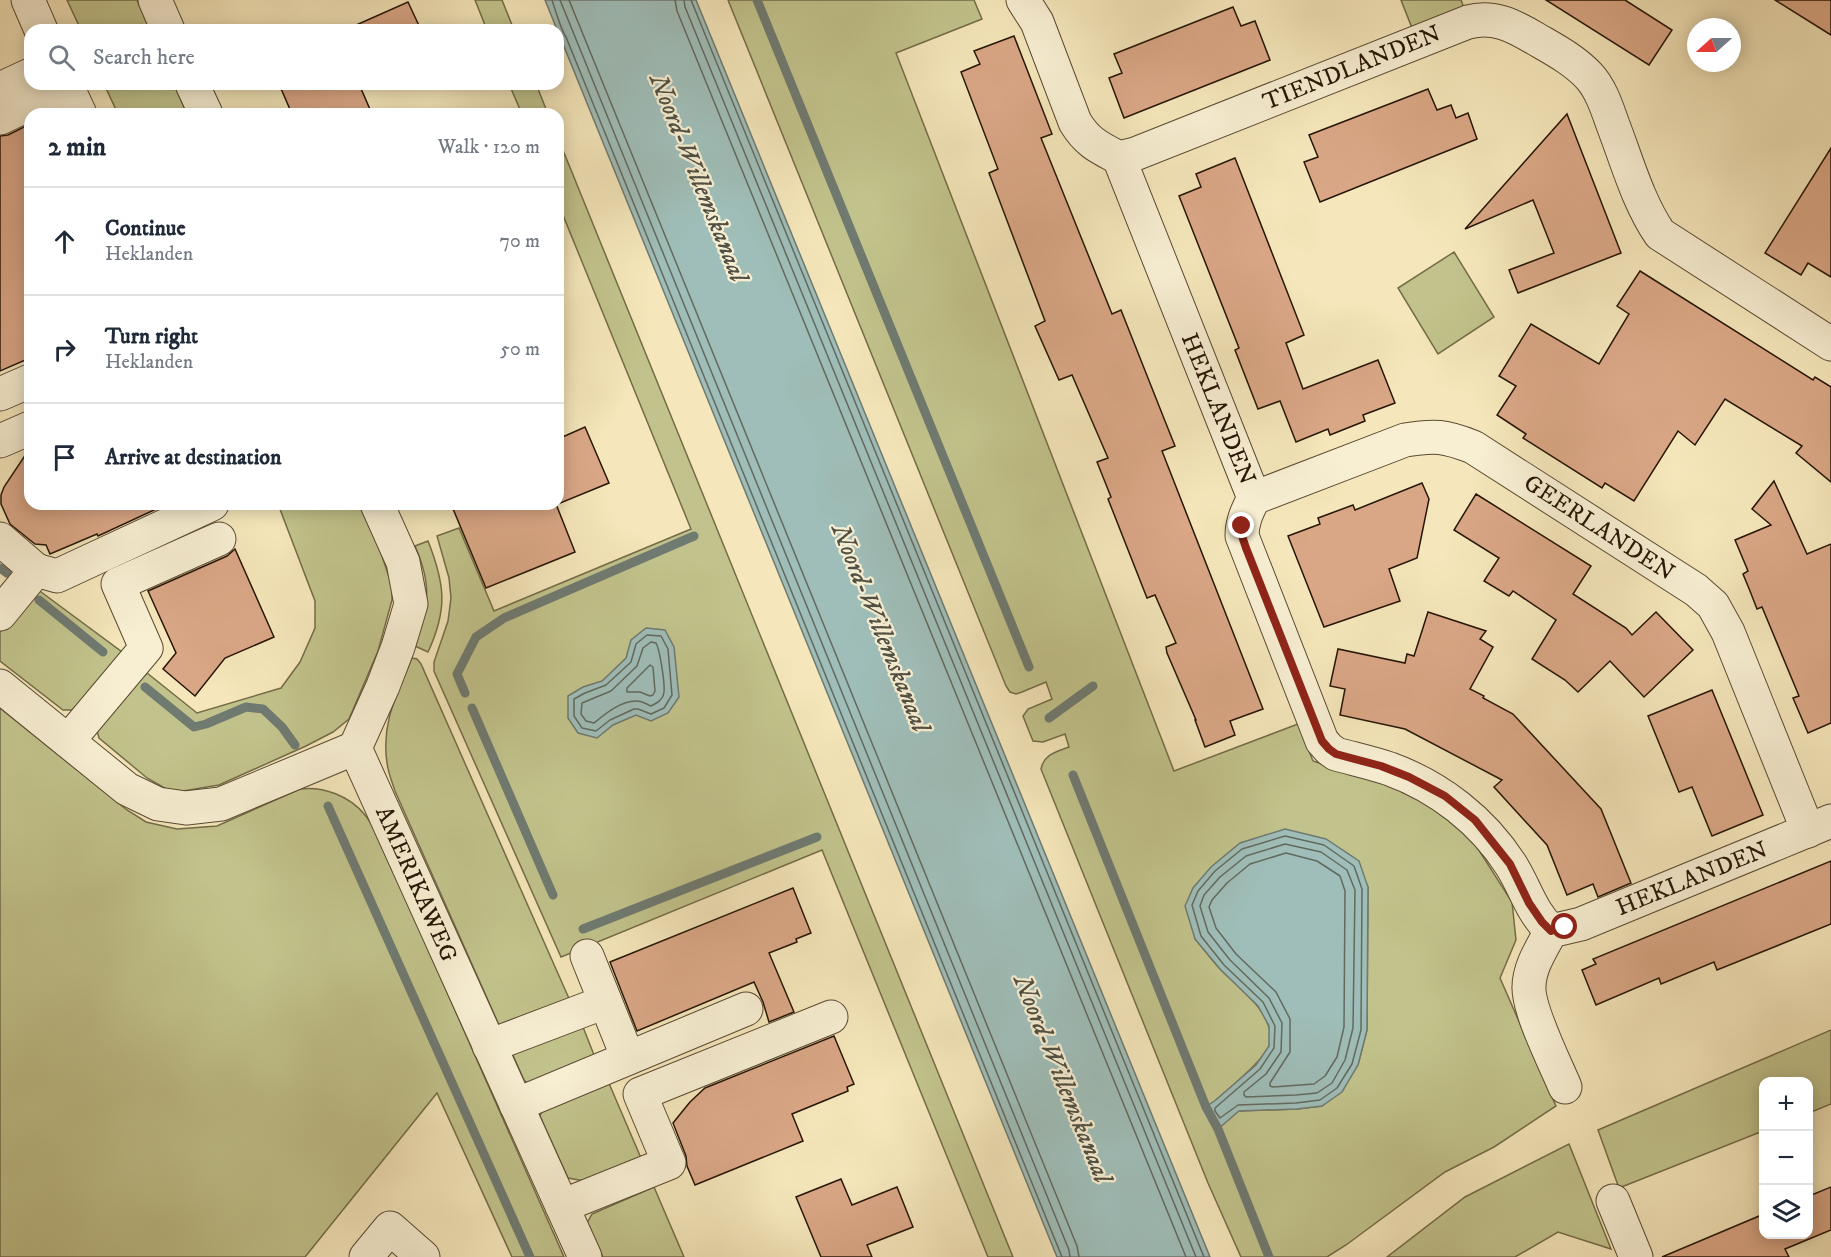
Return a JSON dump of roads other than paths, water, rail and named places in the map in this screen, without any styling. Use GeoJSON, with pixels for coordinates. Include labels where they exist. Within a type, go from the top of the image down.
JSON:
{"type":"FeatureCollection","features":[{"type":"Feature","properties":{"kind":"street"},"geometry":{"type":"LineString","coordinates":[[28,0],[38,24]]}},
{"type":"Feature","properties":{"kind":"street"},"geometry":{"type":"LineString","coordinates":[[155,0],[165,24]]}},
{"type":"Feature","properties":{"kind":"street"},"geometry":{"type":"LineString","coordinates":[[1023,0],[1036,22],[1075,122],[1084,136],[1098,147],[1119,158]]}},
{"type":"Feature","properties":{"kind":"street","name":"TIENDLANDEN"},"geometry":{"type":"LineString","coordinates":[[1119,158],[1136,154],[1468,22],[1478,19],[1496,20],[1516,27],[1576,63],[1591,78],[1602,97],[1646,210],[1660,234],[1827,333]]}},
{"type":"Feature","properties":{"kind":"street"},"geometry":{"type":"LineString","coordinates":[[0,89],[24,78]]}},
{"type":"Feature","properties":{"kind":"street"},"geometry":{"type":"LineString","coordinates":[[0,118],[59,90]]}},
{"type":"Feature","properties":{"kind":"street"},"geometry":{"type":"LineString","coordinates":[[69,90],[77,108]]}},
{"type":"Feature","properties":{"kind":"street"},"geometry":{"type":"LineString","coordinates":[[195,90],[203,108]]}},
{"type":"Feature","properties":{"kind":"street","name":"HEKLANDEN"},"geometry":{"type":"LineString","coordinates":[[1119,158],[1254,498],[1242,526],[1242,536],[1322,741],[1329,749],[1336,754],[1392,770],[1417,781],[1445,796],[1475,820],[1510,864],[1529,903],[1551,931],[1581,924],[1819,826]]}},
{"type":"Feature","properties":{"kind":"street"},"geometry":{"type":"LineString","coordinates":[[0,394],[24,384]]}},
{"type":"Feature","properties":{"kind":"street"},"geometry":{"type":"LineString","coordinates":[[0,441],[24,431]]}},
{"type":"Feature","properties":{"kind":"street","name":"GEERLANDEN"},"geometry":{"type":"LineString","coordinates":[[1254,498],[1406,440],[1442,436],[1473,447],[1696,590],[1713,605],[1819,826]]}},
{"type":"Feature","properties":{"kind":"street"},"geometry":{"type":"LineString","coordinates":[[0,539],[36,570],[57,576],[199,510]]}},
{"type":"Feature","properties":{"kind":"street"},"geometry":{"type":"LineString","coordinates":[[0,686],[127,789],[158,804],[186,808],[221,804],[355,748],[383,686],[411,604],[403,562],[380,510]]}},
{"type":"Feature","properties":{"kind":"street"},"geometry":{"type":"LineString","coordinates":[[68,741],[146,648],[118,584],[219,539]]}},
{"type":"Feature","properties":{"kind":"street"},"geometry":{"type":"LineString","coordinates":[[0,614],[36,570]]}},
{"type":"Feature","properties":{"kind":"street","name":"AMERIKAWEG"},"geometry":{"type":"LineString","coordinates":[[355,748],[585,1257]]}},
{"type":"Feature","properties":{"kind":"street"},"geometry":{"type":"LineString","coordinates":[[1551,931],[1535,961],[1529,987],[1533,1010],[1565,1087]]}},
{"type":"Feature","properties":{"kind":"street"},"geometry":{"type":"LineString","coordinates":[[586,956],[628,1058]]}},
{"type":"Feature","properties":{"kind":"street"},"geometry":{"type":"LineString","coordinates":[[489,1046],[605,1002]]}},
{"type":"Feature","properties":{"kind":"street"},"geometry":{"type":"LineString","coordinates":[[516,1105],[746,1009]]}},
{"type":"Feature","properties":{"kind":"street"},"geometry":{"type":"LineString","coordinates":[[562,1206],[669,1163],[640,1094],[831,1017]]}},
{"type":"Feature","properties":{"kind":"street"},"geometry":{"type":"LineString","coordinates":[[1613,1201],[1636,1257]]}},
{"type":"Feature","properties":{"kind":"street"},"geometry":{"type":"LineString","coordinates":[[366,1257],[390,1228],[423,1257]]}},
{"type":"Feature","properties":{"kind":"water","name":"Noord-Willemskanaal"},"geometry":{"type":"Polygon","coordinates":[[[545,0],[696,0],[1210,1257],[1057,1257],[564,47],[564,24],[555,24],[545,0]]]}},
{"type":"Feature","properties":{"kind":"water"},"geometry":{"type":"Polygon","coordinates":[[[646,628],[665,630],[674,647],[679,697],[668,713],[651,721],[636,715],[613,725],[597,738],[578,733],[568,718],[568,696],[583,687],[602,681],[626,658],[631,640],[646,628]]]}},
{"type":"Feature","properties":{"kind":"water"},"geometry":{"type":"Polygon","coordinates":[[[1285,829],[1326,839],[1359,861],[1368,887],[1367,1030],[1358,1065],[1342,1092],[1322,1106],[1239,1111],[1218,1129],[1206,1107],[1256,1065],[1269,1046],[1269,1026],[1258,1006],[1220,969],[1195,939],[1185,906],[1193,888],[1211,867],[1240,843],[1285,829]]]}},
{"type":"Feature","properties":{"kind":"waterway"},"geometry":{"type":"LineString","coordinates":[[757,0],[1029,667]]}},
{"type":"Feature","properties":{"kind":"waterway"},"geometry":{"type":"LineString","coordinates":[[465,693],[457,674],[476,637],[504,618],[694,536]]}},
{"type":"Feature","properties":{"kind":"waterway"},"geometry":{"type":"LineString","coordinates":[[0,568],[7,573]]}},
{"type":"Feature","properties":{"kind":"waterway"},"geometry":{"type":"LineString","coordinates":[[39,600],[103,652]]}},
{"type":"Feature","properties":{"kind":"waterway"},"geometry":{"type":"LineString","coordinates":[[1049,718],[1093,686]]}},
{"type":"Feature","properties":{"kind":"waterway"},"geometry":{"type":"LineString","coordinates":[[145,687],[194,727],[246,707],[263,709],[282,727],[295,745]]}},
{"type":"Feature","properties":{"kind":"waterway"},"geometry":{"type":"LineString","coordinates":[[472,708],[553,895]]}},
{"type":"Feature","properties":{"kind":"waterway"},"geometry":{"type":"LineString","coordinates":[[1073,775],[1206,1107],[1218,1129],[1269,1257]]}},
{"type":"Feature","properties":{"kind":"waterway"},"geometry":{"type":"LineString","coordinates":[[328,806],[530,1257]]}},
{"type":"Feature","properties":{"kind":"waterway"},"geometry":{"type":"LineString","coordinates":[[583,929],[817,837]]}}]}
